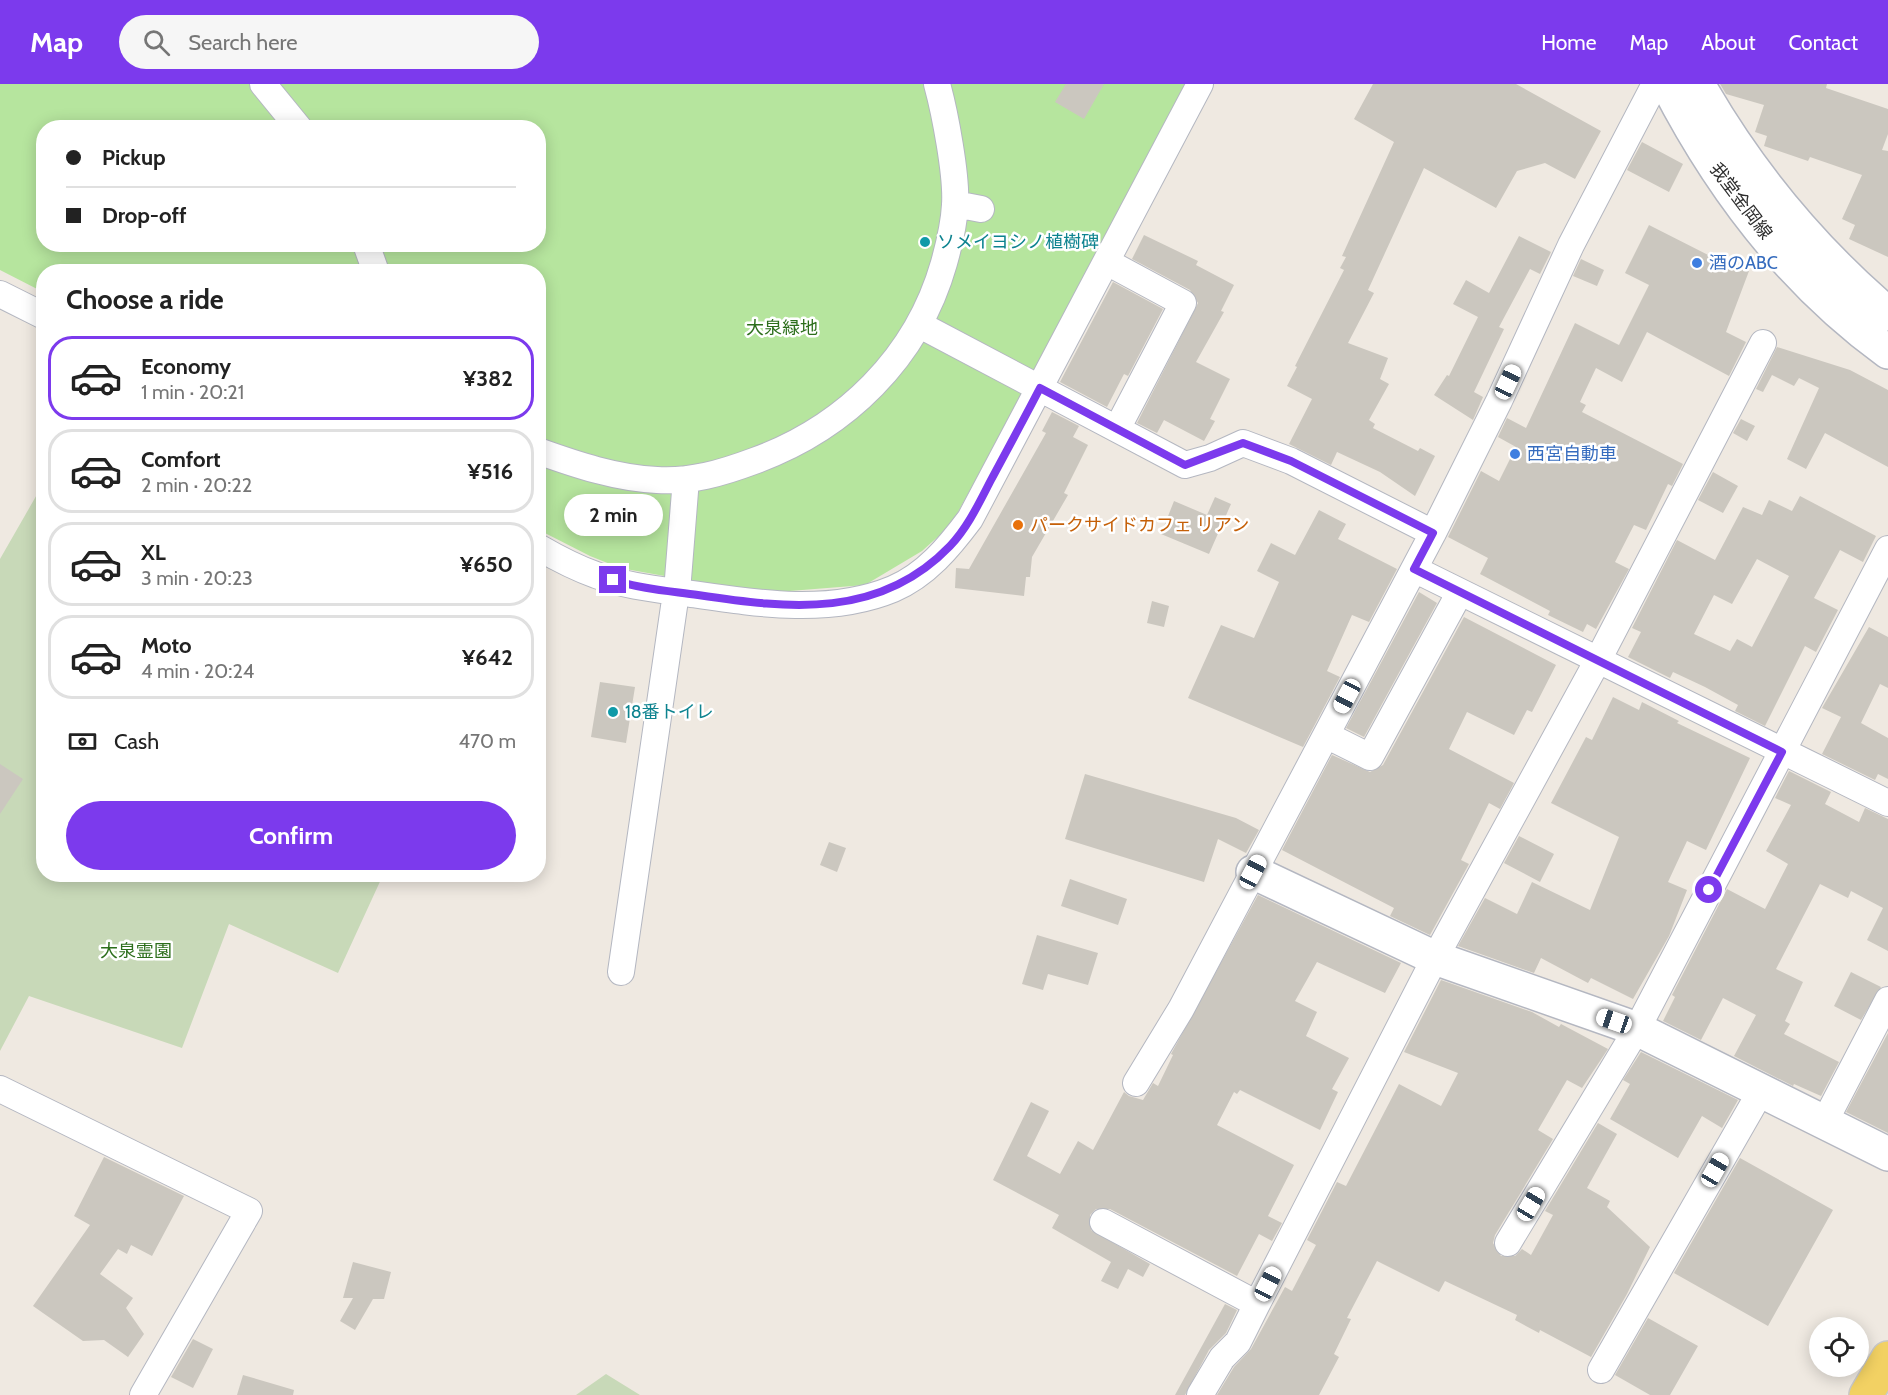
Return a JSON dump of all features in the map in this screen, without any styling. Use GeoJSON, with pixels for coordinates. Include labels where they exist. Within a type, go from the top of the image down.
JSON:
{"type":"FeatureCollection","features":[{"type":"Feature","properties":{"kind":"main road"},"geometry":{"type":"LineString","coordinates":[[1866,1395],[1888,1358]]}},
{"type":"Feature","properties":{"kind":"street"},"geometry":{"type":"LineString","coordinates":[[263,84],[292,120]]}},
{"type":"Feature","properties":{"kind":"street"},"geometry":{"type":"LineString","coordinates":[[546,454],[610,474],[658,480],[716,475],[788,448],[832,423],[872,390],[920,325],[936,291],[948,247],[955,204],[947,135],[937,84]]}},
{"type":"Feature","properties":{"kind":"street"},"geometry":{"type":"LineString","coordinates":[[546,551],[596,575],[630,585],[807,606],[863,599],[903,584],[921,573],[951,545],[970,519],[1200,84]]}},
{"type":"Feature","properties":{"kind":"street"},"geometry":{"type":"LineString","coordinates":[[1136,1083],[1182,1007],[1433,533],[1499,401],[1571,245],[1655,84]]}},
{"type":"Feature","properties":{"kind":"street","name":"我堂金岡線"},"geometry":{"type":"LineString","coordinates":[[1667,84],[1696,140],[1734,196],[1783,255],[1829,301],[1888,352]]}},
{"type":"Feature","properties":{"kind":"street","name":"我堂金岡線"},"geometry":{"type":"LineString","coordinates":[[1698,84],[1758,179],[1803,233],[1851,282],[1888,314]]}},
{"type":"Feature","properties":{"kind":"street"},"geometry":{"type":"LineString","coordinates":[[955,204],[981,209]]}},
{"type":"Feature","properties":{"kind":"street"},"geometry":{"type":"LineString","coordinates":[[1107,262],[1183,303],[1117,429]]}},
{"type":"Feature","properties":{"kind":"street"},"geometry":{"type":"LineString","coordinates":[[0,294],[36,312]]}},
{"type":"Feature","properties":{"kind":"street"},"geometry":{"type":"LineString","coordinates":[[920,325],[1185,465],[1243,443],[1291,461],[1433,533]]}},
{"type":"Feature","properties":{"kind":"street"},"geometry":{"type":"LineString","coordinates":[[1200,1395],[1222,1358],[1238,1342],[1435,958],[1598,660],[1762,343]]}},
{"type":"Feature","properties":{"kind":"street"},"geometry":{"type":"LineString","coordinates":[[621,972],[676,592],[686,479]]}},
{"type":"Feature","properties":{"kind":"street"},"geometry":{"type":"LineString","coordinates":[[1508,1243],[1637,1029],[1888,549]]}},
{"type":"Feature","properties":{"kind":"street"},"geometry":{"type":"LineString","coordinates":[[1414,569],[1888,803]]}},
{"type":"Feature","properties":{"kind":"street"},"geometry":{"type":"LineString","coordinates":[[1326,735],[1370,757],[1460,592]]}},
{"type":"Feature","properties":{"kind":"street"},"geometry":{"type":"LineString","coordinates":[[1253,872],[1435,958],[1637,1029],[1888,1154]]}},
{"type":"Feature","properties":{"kind":"street"},"geometry":{"type":"LineString","coordinates":[[1824,1123],[1888,1000]]}},
{"type":"Feature","properties":{"kind":"street"},"geometry":{"type":"LineString","coordinates":[[0,1089],[249,1211],[143,1395]]}},
{"type":"Feature","properties":{"kind":"street"},"geometry":{"type":"LineString","coordinates":[[1601,1370],[1761,1091]]}},
{"type":"Feature","properties":{"kind":"street"},"geometry":{"type":"LineString","coordinates":[[1103,1222],[1257,1304]]}},
{"type":"Feature","properties":{"kind":"green space","name":"大泉緑地"},"geometry":{"type":"Polygon","coordinates":[[[0,84],[1191,84],[951,525],[922,551],[865,585],[777,592],[709,584],[620,568],[546,534],[546,264],[36,264],[36,288],[0,270],[0,84]]]}},
{"type":"Feature","properties":{"kind":"green space","name":"大泉霊園"},"geometry":{"type":"Polygon","coordinates":[[[36,496],[36,882],[380,882],[338,973],[229,924],[182,1048],[29,996],[0,1051],[0,559],[36,496]]]}},
{"type":"Feature","properties":{"kind":"green space"},"geometry":{"type":"Polygon","coordinates":[[[606,1374],[640,1395],[576,1395],[606,1374]]]}},
{"type":"Feature","properties":{"kind":"building"},"geometry":{"type":"Polygon","coordinates":[[[1066,84],[1104,84],[1084,119],[1055,102],[1066,84]]]}},
{"type":"Feature","properties":{"kind":"building"},"geometry":{"type":"Polygon","coordinates":[[[1373,84],[1516,84],[1601,131],[1575,179],[1545,163],[1517,171],[1496,208],[1424,168],[1368,290],[1374,293],[1348,343],[1388,358],[1380,379],[1389,384],[1369,420],[1375,424],[1373,428],[1418,451],[1420,448],[1435,456],[1415,496],[1380,472],[1337,452],[1331,465],[1289,444],[1312,399],[1287,386],[1344,270],[1340,268],[1346,257],[1342,256],[1394,142],[1354,119],[1373,84]]]}},
{"type":"Feature","properties":{"kind":"building"},"geometry":{"type":"Polygon","coordinates":[[[1720,84],[1827,84],[1826,88],[1888,109],[1888,134],[1882,150],[1888,151],[1888,257],[1849,239],[1855,225],[1842,219],[1862,175],[1810,157],[1808,161],[1764,146],[1767,136],[1755,132],[1764,105],[1726,94],[1720,84]]]}},
{"type":"Feature","properties":{"kind":"building"},"geometry":{"type":"Polygon","coordinates":[[[1642,142],[1683,164],[1669,192],[1627,170],[1642,142]]]}},
{"type":"Feature","properties":{"kind":"building"},"geometry":{"type":"Polygon","coordinates":[[[1649,225],[1720,261],[1722,256],[1749,271],[1726,332],[1746,342],[1729,376],[1647,332],[1622,382],[1596,368],[1580,402],[1586,405],[1582,412],[1683,464],[1672,486],[1668,484],[1646,530],[1634,525],[1615,562],[1629,569],[1596,629],[1587,624],[1583,632],[1548,615],[1550,611],[1480,574],[1488,558],[1448,537],[1481,471],[1499,481],[1516,447],[1498,437],[1507,418],[1526,428],[1575,323],[1619,345],[1649,285],[1625,273],[1649,225]]]}},
{"type":"Feature","properties":{"kind":"building"},"geometry":{"type":"Polygon","coordinates":[[[1144,235],[1198,261],[1196,265],[1234,285],[1221,311],[1224,312],[1196,362],[1230,379],[1210,419],[1215,421],[1204,441],[1164,420],[1157,433],[1137,423],[1198,303],[1190,290],[1132,259],[1144,235]]]}},
{"type":"Feature","properties":{"kind":"building"},"geometry":{"type":"Polygon","coordinates":[[[1519,236],[1551,252],[1540,274],[1530,269],[1499,327],[1504,329],[1474,392],[1483,397],[1473,420],[1434,395],[1447,375],[1449,376],[1478,317],[1453,304],[1466,280],[1489,293],[1519,236]]]}},
{"type":"Feature","properties":{"kind":"building"},"geometry":{"type":"Polygon","coordinates":[[[1581,259],[1604,270],[1597,286],[1573,276],[1581,259]]]}},
{"type":"Feature","properties":{"kind":"building"},"geometry":{"type":"Polygon","coordinates":[[[1113,282],[1163,309],[1128,376],[1124,374],[1107,407],[1060,382],[1113,282]]]}},
{"type":"Feature","properties":{"kind":"building"},"geometry":{"type":"Polygon","coordinates":[[[1777,347],[1850,370],[1888,390],[1888,467],[1825,433],[1806,469],[1787,459],[1819,388],[1799,378],[1794,386],[1772,375],[1763,392],[1756,389],[1777,347]]]}},
{"type":"Feature","properties":{"kind":"building"},"geometry":{"type":"Polygon","coordinates":[[[1052,412],[1079,426],[1073,437],[1088,445],[1064,493],[1068,495],[1032,557],[1030,577],[1026,577],[1024,596],[955,588],[956,568],[969,569],[1046,433],[1042,431],[1052,412]]]}},
{"type":"Feature","properties":{"kind":"building"},"geometry":{"type":"Polygon","coordinates":[[[1741,419],[1755,426],[1747,441],[1733,433],[1741,419]]]}},
{"type":"Feature","properties":{"kind":"building"},"geometry":{"type":"Polygon","coordinates":[[[1713,472],[1738,486],[1723,513],[1698,500],[1713,472]]]}},
{"type":"Feature","properties":{"kind":"building"},"geometry":{"type":"Polygon","coordinates":[[[1800,496],[1876,536],[1863,562],[1840,550],[1814,598],[1838,610],[1816,652],[1805,646],[1765,726],[1735,711],[1738,705],[1705,687],[1673,672],[1670,678],[1628,657],[1641,632],[1632,628],[1677,540],[1715,560],[1743,507],[1762,515],[1769,500],[1792,511],[1800,496]],[[1757,559],[1732,604],[1714,595],[1694,634],[1730,651],[1737,639],[1752,647],[1789,576],[1757,559]]]}},
{"type":"Feature","properties":{"kind":"building"},"geometry":{"type":"Polygon","coordinates":[[[1215,497],[1231,504],[1209,554],[1161,534],[1174,501],[1207,515],[1215,497]]]}},
{"type":"Feature","properties":{"kind":"building"},"geometry":{"type":"Polygon","coordinates":[[[1319,510],[1346,524],[1338,539],[1397,569],[1369,622],[1352,615],[1327,671],[1340,677],[1303,747],[1188,698],[1221,625],[1254,638],[1279,582],[1257,571],[1271,543],[1295,555],[1319,510]]]}},
{"type":"Feature","properties":{"kind":"building"},"geometry":{"type":"Polygon","coordinates":[[[1419,592],[1437,603],[1364,737],[1346,728],[1419,592]]]}},
{"type":"Feature","properties":{"kind":"building"},"geometry":{"type":"Polygon","coordinates":[[[1152,601],[1169,606],[1164,627],[1147,623],[1152,601]]]}},
{"type":"Feature","properties":{"kind":"building"},"geometry":{"type":"Polygon","coordinates":[[[1464,617],[1556,665],[1532,712],[1527,710],[1514,735],[1467,712],[1449,749],[1514,783],[1500,809],[1489,803],[1461,860],[1469,864],[1430,935],[1390,916],[1394,908],[1282,850],[1332,755],[1370,772],[1383,765],[1464,617]]]}},
{"type":"Feature","properties":{"kind":"building"},"geometry":{"type":"Polygon","coordinates":[[[1869,627],[1888,637],[1888,688],[1880,684],[1861,723],[1888,738],[1888,779],[1878,774],[1875,780],[1822,754],[1841,717],[1822,708],[1869,627]]]}},
{"type":"Feature","properties":{"kind":"building","name":"18番トイレ"},"geometry":{"type":"Polygon","coordinates":[[[600,682],[635,687],[626,743],[591,737],[600,682]]]}},
{"type":"Feature","properties":{"kind":"building"},"geometry":{"type":"Polygon","coordinates":[[[1613,697],[1639,710],[1642,702],[1679,721],[1677,723],[1750,758],[1706,850],[1687,841],[1668,882],[1687,890],[1669,936],[1633,999],[1591,978],[1588,983],[1541,958],[1534,973],[1458,946],[1485,898],[1517,914],[1532,882],[1590,910],[1619,837],[1551,803],[1586,737],[1592,740],[1613,697]]]}},
{"type":"Feature","properties":{"kind":"building"},"geometry":{"type":"Polygon","coordinates":[[[0,764],[23,779],[0,814],[0,764]]]}},
{"type":"Feature","properties":{"kind":"building"},"geometry":{"type":"Polygon","coordinates":[[[1789,771],[1831,792],[1825,804],[1859,822],[1865,808],[1888,819],[1888,951],[1867,940],[1883,908],[1851,891],[1848,898],[1820,884],[1776,969],[1803,982],[1785,1021],[1790,1024],[1784,1034],[1839,1062],[1821,1096],[1794,1084],[1793,1086],[1734,1056],[1756,1015],[1723,998],[1701,1040],[1663,1021],[1675,997],[1672,995],[1727,889],[1765,909],[1788,864],[1766,851],[1791,805],[1775,798],[1789,771]]]}},
{"type":"Feature","properties":{"kind":"building"},"geometry":{"type":"Polygon","coordinates":[[[1085,774],[1236,818],[1259,830],[1246,853],[1218,839],[1204,882],[1065,839],[1085,774]]]}},
{"type":"Feature","properties":{"kind":"building"},"geometry":{"type":"Polygon","coordinates":[[[1519,836],[1554,854],[1540,882],[1504,863],[1519,836]]]}},
{"type":"Feature","properties":{"kind":"building"},"geometry":{"type":"Polygon","coordinates":[[[829,842],[846,848],[837,872],[820,865],[829,842]]]}},
{"type":"Feature","properties":{"kind":"building"},"geometry":{"type":"Polygon","coordinates":[[[1070,879],[1127,899],[1118,925],[1061,906],[1070,879]]]}},
{"type":"Feature","properties":{"kind":"building"},"geometry":{"type":"Polygon","coordinates":[[[1258,895],[1401,963],[1385,993],[1317,962],[1295,1001],[1317,1012],[1306,1036],[1349,1058],[1332,1089],[1338,1092],[1320,1130],[1240,1090],[1237,1094],[1234,1092],[1217,1125],[1294,1165],[1268,1216],[1282,1223],[1272,1241],[1259,1234],[1237,1276],[1110,1209],[1096,1209],[1090,1215],[1091,1230],[1150,1264],[1143,1277],[1128,1269],[1118,1289],[1101,1281],[1111,1262],[1052,1228],[1059,1215],[993,1180],[1031,1102],[1049,1111],[1027,1156],[1060,1174],[1078,1141],[1093,1150],[1124,1092],[1143,1100],[1153,1083],[1158,1086],[1173,1055],[1171,1054],[1258,895]]]}},
{"type":"Feature","properties":{"kind":"building"},"geometry":{"type":"Polygon","coordinates":[[[1037,935],[1098,953],[1088,985],[1048,974],[1043,990],[1022,984],[1037,935]]]}},
{"type":"Feature","properties":{"kind":"building"},"geometry":{"type":"Polygon","coordinates":[[[1851,972],[1881,987],[1861,1020],[1834,1006],[1851,972]]]}},
{"type":"Feature","properties":{"kind":"building"},"geometry":{"type":"Polygon","coordinates":[[[1441,980],[1532,1012],[1559,1027],[1561,1024],[1608,1049],[1582,1088],[1567,1080],[1538,1130],[1553,1139],[1495,1235],[1493,1243],[1501,1256],[1515,1256],[1522,1249],[1531,1255],[1553,1215],[1545,1211],[1598,1123],[1617,1134],[1587,1188],[1610,1201],[1607,1207],[1650,1247],[1627,1294],[1591,1357],[1540,1330],[1539,1333],[1515,1320],[1517,1315],[1445,1281],[1439,1292],[1377,1261],[1347,1318],[1351,1319],[1334,1354],[1339,1357],[1319,1395],[1217,1395],[1234,1367],[1251,1349],[1285,1287],[1292,1291],[1316,1245],[1307,1240],[1337,1182],[1346,1186],[1399,1084],[1441,1106],[1458,1073],[1404,1052],[1441,980]]]}},
{"type":"Feature","properties":{"kind":"building"},"geometry":{"type":"Polygon","coordinates":[[[1888,1033],[1888,1133],[1846,1112],[1888,1033]]]}},
{"type":"Feature","properties":{"kind":"building"},"geometry":{"type":"Polygon","coordinates":[[[1641,1052],[1738,1100],[1722,1128],[1702,1116],[1678,1158],[1610,1119],[1630,1084],[1623,1080],[1641,1052]]]}},
{"type":"Feature","properties":{"kind":"building"},"geometry":{"type":"Polygon","coordinates":[[[104,1157],[184,1196],[152,1256],[131,1245],[127,1254],[118,1249],[100,1274],[133,1298],[126,1308],[144,1334],[128,1357],[104,1340],[83,1341],[33,1306],[90,1225],[74,1216],[104,1157]]]}},
{"type":"Feature","properties":{"kind":"building"},"geometry":{"type":"Polygon","coordinates":[[[1740,1158],[1833,1210],[1768,1326],[1674,1273],[1740,1158]]]}},
{"type":"Feature","properties":{"kind":"building"},"geometry":{"type":"Polygon","coordinates":[[[353,1262],[391,1272],[384,1299],[373,1299],[355,1330],[340,1321],[353,1298],[343,1298],[353,1262]]]}},
{"type":"Feature","properties":{"kind":"building"},"geometry":{"type":"Polygon","coordinates":[[[1225,1304],[1237,1310],[1226,1333],[1209,1350],[1185,1395],[1175,1395],[1225,1304]]]}},
{"type":"Feature","properties":{"kind":"building"},"geometry":{"type":"Polygon","coordinates":[[[1648,1318],[1698,1346],[1670,1395],[1650,1395],[1615,1375],[1648,1318]]]}},
{"type":"Feature","properties":{"kind":"building"},"geometry":{"type":"Polygon","coordinates":[[[193,1339],[213,1349],[193,1388],[171,1377],[193,1339]]]}},
{"type":"Feature","properties":{"kind":"building"},"geometry":{"type":"Polygon","coordinates":[[[243,1375],[294,1390],[293,1395],[237,1395],[243,1375]]]}},
{"type":"Feature","properties":{"kind":"place","name":"ソメイヨシノ植樹碑"},"geometry":{"type":"Point","coordinates":[925,242]}},
{"type":"Feature","properties":{"kind":"place","name":"酒のABC"},"geometry":{"type":"Point","coordinates":[1697,263]}},
{"type":"Feature","properties":{"kind":"place","name":"西宮自動車"},"geometry":{"type":"Point","coordinates":[1515,454]}},
{"type":"Feature","properties":{"kind":"place","name":"パークサイドカフェ リアン"},"geometry":{"type":"Point","coordinates":[1018,525]}},
{"type":"Feature","properties":{"kind":"place","name":"18番トイレ"},"geometry":{"type":"Point","coordinates":[613,712]}},
{"type":"Feature","properties":{"kind":"route"},"geometry":{"type":"LineString","coordinates":[[613,580],[630,585],[727,599],[807,606],[863,599],[894,589],[921,573],[951,545],[970,519],[1040,388],[1185,465],[1210,458],[1243,443],[1291,461],[1433,533],[1414,569],[1782,752],[1709,890]]}}]}
